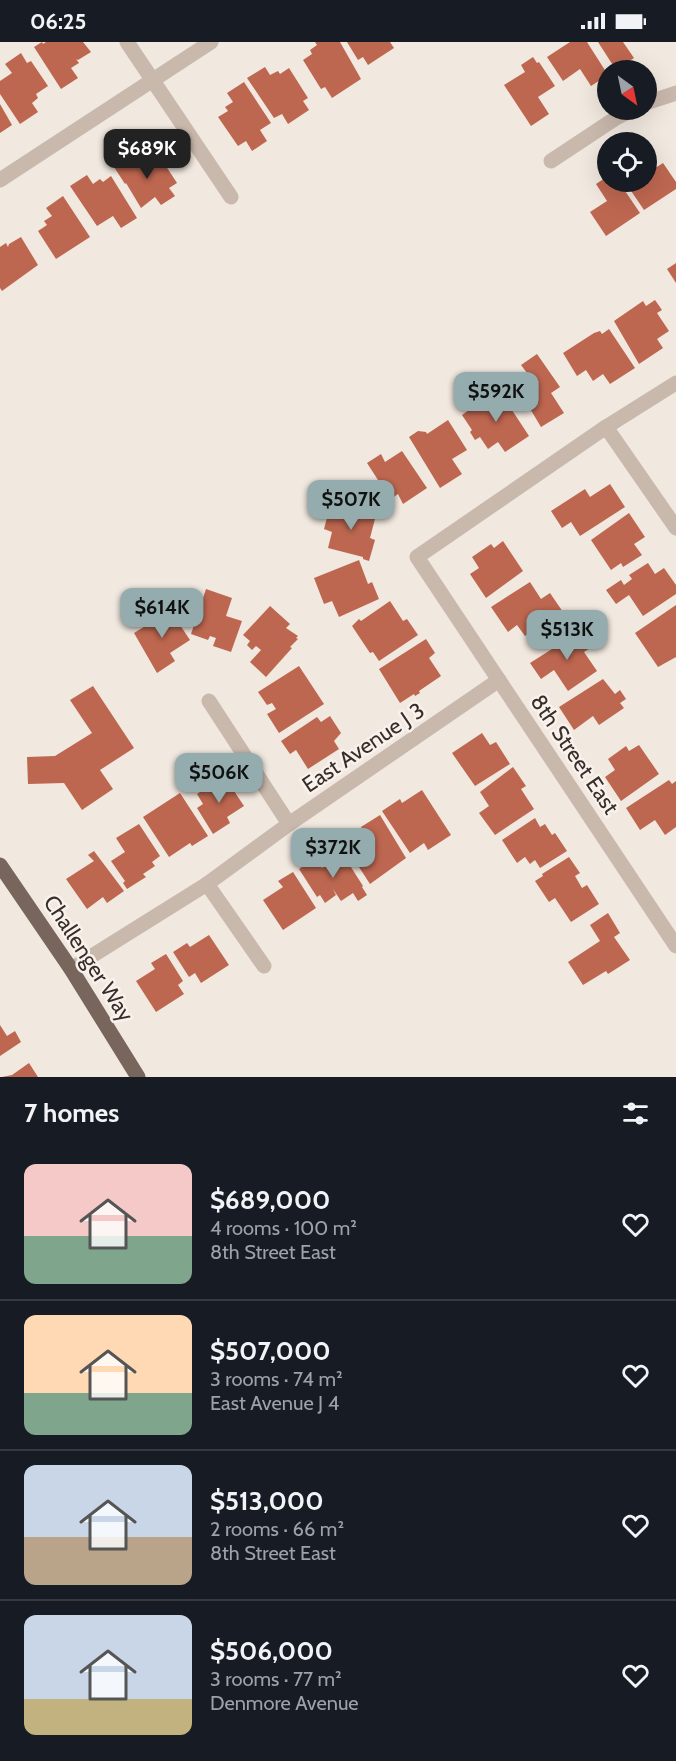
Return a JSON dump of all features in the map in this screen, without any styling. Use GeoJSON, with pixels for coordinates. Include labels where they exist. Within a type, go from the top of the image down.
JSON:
{"type":"FeatureCollection","features":[{"type":"Feature","properties":{"kind":"main road","name":"Challenger Way"},"geometry":{"type":"LineString","coordinates":[[0,865],[71,969],[138,1077]]}},
{"type":"Feature","properties":{"kind":"street"},"geometry":{"type":"LineString","coordinates":[[127,42],[231,196]]}},
{"type":"Feature","properties":{"kind":"street"},"geometry":{"type":"LineString","coordinates":[[0,180],[211,42]]}},
{"type":"Feature","properties":{"kind":"street"},"geometry":{"type":"LineString","coordinates":[[657,99],[676,93]]}},
{"type":"Feature","properties":{"kind":"street"},"geometry":{"type":"LineString","coordinates":[[551,161],[613,120]]}},
{"type":"Feature","properties":{"kind":"street"},"geometry":{"type":"LineString","coordinates":[[676,383],[606,427],[676,528]]}},
{"type":"Feature","properties":{"kind":"street","name":"8th Street East"},"geometry":{"type":"LineString","coordinates":[[606,427],[417,556],[676,946]]}},
{"type":"Feature","properties":{"kind":"street","name":"East Avenue J 3"},"geometry":{"type":"LineString","coordinates":[[71,969],[207,884],[289,824],[499,680]]}},
{"type":"Feature","properties":{"kind":"street"},"geometry":{"type":"LineString","coordinates":[[209,701],[289,824]]}},
{"type":"Feature","properties":{"kind":"street"},"geometry":{"type":"LineString","coordinates":[[207,884],[264,966]]}},
{"type":"Feature","properties":{"kind":"building"},"geometry":{"type":"Polygon","coordinates":[[[42,42],[43,44],[46,42],[83,42],[91,52],[76,59],[79,63],[71,68],[78,78],[61,89],[34,47],[42,42]]]}},
{"type":"Feature","properties":{"kind":"building"},"geometry":{"type":"Polygon","coordinates":[[[315,42],[340,42],[361,79],[332,98],[325,87],[321,89],[303,60],[312,54],[310,50],[317,45],[315,42]]]}},
{"type":"Feature","properties":{"kind":"building"},"geometry":{"type":"Polygon","coordinates":[[[347,42],[390,42],[394,48],[368,65],[363,57],[358,60],[347,42]]]}},
{"type":"Feature","properties":{"kind":"building"},"geometry":{"type":"Polygon","coordinates":[[[570,42],[587,42],[598,60],[597,82],[591,86],[580,69],[563,81],[547,57],[570,42]]]}},
{"type":"Feature","properties":{"kind":"building"},"geometry":{"type":"Polygon","coordinates":[[[598,42],[623,42],[634,58],[631,60],[610,60],[598,42]]]}},
{"type":"Feature","properties":{"kind":"building"},"geometry":{"type":"Polygon","coordinates":[[[21,53],[27,63],[31,61],[48,86],[36,94],[38,98],[32,103],[38,112],[20,124],[0,94],[0,81],[12,73],[5,64],[21,53]]]}},
{"type":"Feature","properties":{"kind":"building"},"geometry":{"type":"Polygon","coordinates":[[[533,57],[555,86],[538,97],[549,114],[531,126],[504,85],[525,72],[521,65],[533,57]]]}},
{"type":"Feature","properties":{"kind":"building"},"geometry":{"type":"Polygon","coordinates":[[[265,67],[270,75],[278,71],[280,74],[289,68],[308,98],[303,101],[309,110],[288,124],[282,114],[274,118],[247,78],[265,67]]]}},
{"type":"Feature","properties":{"kind":"building"},"geometry":{"type":"Polygon","coordinates":[[[244,82],[271,123],[260,130],[267,141],[252,151],[246,141],[238,146],[218,117],[228,111],[225,107],[233,102],[227,93],[244,82]]]}},
{"type":"Feature","properties":{"kind":"building"},"geometry":{"type":"Polygon","coordinates":[[[0,104],[12,125],[0,133],[0,104]]]}},
{"type":"Feature","properties":{"kind":"building"},"geometry":{"type":"Polygon","coordinates":[[[131,156],[138,166],[145,162],[147,165],[160,157],[177,183],[169,188],[175,196],[161,205],[155,197],[141,208],[114,167],[131,156]]]}},
{"type":"Feature","properties":{"kind":"building"},"geometry":{"type":"Polygon","coordinates":[[[663,163],[676,182],[676,189],[644,210],[632,192],[657,192],[657,167],[663,163]]]}},
{"type":"Feature","properties":{"kind":"building"},"geometry":{"type":"Polygon","coordinates":[[[87,175],[93,184],[100,179],[103,182],[111,176],[137,218],[121,228],[113,216],[97,226],[70,186],[87,175]]]}},
{"type":"Feature","properties":{"kind":"building"},"geometry":{"type":"Polygon","coordinates":[[[601,192],[626,192],[640,213],[606,236],[590,212],[607,201],[601,192]]]}},
{"type":"Feature","properties":{"kind":"building"},"geometry":{"type":"Polygon","coordinates":[[[63,196],[90,237],[56,259],[38,231],[47,225],[44,221],[52,216],[46,208],[63,196]]]}},
{"type":"Feature","properties":{"kind":"building"},"geometry":{"type":"Polygon","coordinates":[[[21,237],[38,265],[2,291],[0,288],[0,247],[6,243],[8,247],[21,237]]]}},
{"type":"Feature","properties":{"kind":"building"},"geometry":{"type":"Polygon","coordinates":[[[676,263],[676,283],[667,269],[676,263]]]}},
{"type":"Feature","properties":{"kind":"building"},"geometry":{"type":"Polygon","coordinates":[[[655,300],[662,310],[657,313],[669,331],[657,339],[663,348],[639,364],[614,321],[643,301],[646,306],[655,300]]]}},
{"type":"Feature","properties":{"kind":"building"},"geometry":{"type":"Polygon","coordinates":[[[609,329],[635,368],[610,384],[603,374],[593,381],[586,370],[577,376],[563,353],[594,333],[600,331],[602,334],[609,329]]]}},
{"type":"Feature","properties":{"kind":"building"},"geometry":{"type":"Polygon","coordinates":[[[537,354],[560,387],[551,393],[564,413],[541,427],[514,382],[527,373],[521,365],[537,354]]]}},
{"type":"Feature","properties":{"kind":"building"},"geometry":{"type":"Polygon","coordinates":[[[498,389],[510,403],[508,404],[529,436],[505,452],[498,442],[488,449],[480,437],[475,440],[470,432],[472,430],[462,415],[483,400],[488,408],[495,403],[490,394],[498,389]]]}},
{"type":"Feature","properties":{"kind":"building"},"geometry":{"type":"Polygon","coordinates":[[[448,420],[467,450],[452,459],[462,474],[440,488],[409,437],[418,431],[427,434],[448,420]]]}},
{"type":"Feature","properties":{"kind":"building"},"geometry":{"type":"Polygon","coordinates":[[[402,451],[427,488],[403,504],[398,494],[386,502],[374,483],[378,480],[367,463],[381,454],[385,462],[402,451]]]}},
{"type":"Feature","properties":{"kind":"building"},"geometry":{"type":"Polygon","coordinates":[[[610,484],[625,507],[580,536],[571,522],[562,528],[551,511],[585,489],[590,497],[610,484]]]}},
{"type":"Feature","properties":{"kind":"building"},"geometry":{"type":"Polygon","coordinates":[[[331,503],[376,515],[370,538],[375,540],[369,561],[363,557],[328,548],[332,532],[324,529],[331,503]]]}},
{"type":"Feature","properties":{"kind":"building"},"geometry":{"type":"Polygon","coordinates":[[[629,513],[645,537],[634,544],[642,555],[623,567],[621,563],[611,570],[591,540],[629,513]]]}},
{"type":"Feature","properties":{"kind":"building"},"geometry":{"type":"Polygon","coordinates":[[[503,541],[523,571],[486,598],[470,574],[479,568],[472,557],[491,544],[494,548],[503,541]]]}},
{"type":"Feature","properties":{"kind":"building"},"geometry":{"type":"Polygon","coordinates":[[[359,560],[368,584],[372,582],[379,599],[339,617],[332,601],[324,604],[314,578],[359,560]]]}},
{"type":"Feature","properties":{"kind":"building"},"geometry":{"type":"Polygon","coordinates":[[[648,563],[655,574],[664,568],[676,585],[676,594],[643,616],[629,595],[616,604],[606,590],[621,580],[624,585],[632,579],[629,575],[648,563]]]}},
{"type":"Feature","properties":{"kind":"building"},"geometry":{"type":"Polygon","coordinates":[[[530,582],[541,599],[550,593],[565,615],[545,629],[542,624],[525,636],[517,625],[508,632],[491,607],[530,582]]]}},
{"type":"Feature","properties":{"kind":"building"},"geometry":{"type":"Polygon","coordinates":[[[206,589],[232,598],[226,616],[242,621],[231,652],[213,646],[216,638],[210,636],[208,640],[191,634],[206,589]]]}},
{"type":"Feature","properties":{"kind":"building"},"geometry":{"type":"Polygon","coordinates":[[[390,601],[403,621],[407,619],[418,635],[379,661],[373,652],[370,653],[352,626],[359,619],[361,621],[390,601]]]}},
{"type":"Feature","properties":{"kind":"building"},"geometry":{"type":"Polygon","coordinates":[[[676,605],[676,657],[658,667],[635,633],[676,605]]]}},
{"type":"Feature","properties":{"kind":"building"},"geometry":{"type":"Polygon","coordinates":[[[270,606],[290,624],[286,628],[298,636],[296,638],[298,639],[266,677],[250,662],[261,650],[256,646],[252,650],[247,645],[250,641],[243,635],[270,606]]]}},
{"type":"Feature","properties":{"kind":"building"},"geometry":{"type":"Polygon","coordinates":[[[168,607],[190,640],[170,653],[175,661],[157,673],[134,633],[147,625],[145,622],[168,607]]]}},
{"type":"Feature","properties":{"kind":"building"},"geometry":{"type":"Polygon","coordinates":[[[582,630],[593,646],[584,652],[597,671],[568,691],[554,670],[541,679],[530,663],[582,630]]]}},
{"type":"Feature","properties":{"kind":"building"},"geometry":{"type":"Polygon","coordinates":[[[426,639],[435,653],[429,658],[441,676],[419,691],[420,693],[400,703],[379,669],[426,639]]]}},
{"type":"Feature","properties":{"kind":"building"},"geometry":{"type":"Polygon","coordinates":[[[299,666],[324,704],[279,733],[267,714],[276,709],[272,703],[267,705],[258,692],[299,666]]]}},
{"type":"Feature","properties":{"kind":"building"},"geometry":{"type":"Polygon","coordinates":[[[603,679],[615,694],[620,690],[626,699],[620,703],[624,708],[599,725],[593,716],[574,730],[559,707],[603,679]]]}},
{"type":"Feature","properties":{"kind":"building"},"geometry":{"type":"Polygon","coordinates":[[[93,686],[134,748],[100,770],[113,789],[82,810],[64,783],[28,784],[27,757],[55,756],[92,733],[70,700],[93,686]]]}},
{"type":"Feature","properties":{"kind":"building"},"geometry":{"type":"Polygon","coordinates":[[[330,716],[341,733],[334,741],[339,749],[308,769],[296,750],[290,754],[281,741],[317,717],[321,722],[330,716]]]}},
{"type":"Feature","properties":{"kind":"building"},"geometry":{"type":"Polygon","coordinates":[[[482,733],[490,745],[496,742],[510,764],[475,786],[452,753],[482,733]]]}},
{"type":"Feature","properties":{"kind":"building"},"geometry":{"type":"Polygon","coordinates":[[[639,745],[659,774],[621,801],[605,777],[615,770],[608,759],[626,746],[629,751],[639,745]]]}},
{"type":"Feature","properties":{"kind":"building"},"geometry":{"type":"Polygon","coordinates":[[[513,767],[526,786],[521,789],[534,809],[495,835],[479,813],[489,806],[480,792],[513,767]]]}},
{"type":"Feature","properties":{"kind":"building"},"geometry":{"type":"Polygon","coordinates":[[[224,776],[244,806],[227,817],[230,823],[213,834],[197,808],[203,804],[197,794],[224,776]]]}},
{"type":"Feature","properties":{"kind":"building"},"geometry":{"type":"Polygon","coordinates":[[[669,780],[672,784],[676,781],[676,827],[665,835],[655,820],[640,830],[626,808],[669,780]]]}},
{"type":"Feature","properties":{"kind":"building"},"geometry":{"type":"Polygon","coordinates":[[[422,790],[451,835],[428,850],[424,843],[410,853],[382,811],[400,799],[402,803],[422,790]]]}},
{"type":"Feature","properties":{"kind":"building"},"geometry":{"type":"Polygon","coordinates":[[[180,793],[208,836],[192,846],[190,843],[169,857],[143,817],[180,793]]]}},
{"type":"Feature","properties":{"kind":"building"},"geometry":{"type":"Polygon","coordinates":[[[380,815],[406,858],[370,884],[344,844],[363,832],[361,827],[380,815]]]}},
{"type":"Feature","properties":{"kind":"building"},"geometry":{"type":"Polygon","coordinates":[[[535,818],[540,827],[545,824],[552,835],[555,833],[567,851],[540,868],[535,860],[530,864],[525,857],[517,863],[502,840],[535,818]]]}},
{"type":"Feature","properties":{"kind":"building"},"geometry":{"type":"Polygon","coordinates":[[[139,824],[160,856],[152,862],[155,866],[143,874],[146,877],[127,889],[123,883],[125,881],[111,861],[125,852],[116,838],[139,824]]]}},
{"type":"Feature","properties":{"kind":"building"},"geometry":{"type":"Polygon","coordinates":[[[94,851],[124,891],[107,903],[103,897],[87,909],[66,879],[94,861],[88,855],[94,851]]]}},
{"type":"Feature","properties":{"kind":"building"},"geometry":{"type":"Polygon","coordinates":[[[342,853],[367,895],[358,901],[353,893],[341,901],[333,889],[336,895],[325,903],[320,895],[317,897],[299,869],[315,858],[322,868],[327,864],[324,859],[330,854],[333,859],[342,853]]]}},
{"type":"Feature","properties":{"kind":"building"},"geometry":{"type":"Polygon","coordinates":[[[569,857],[580,873],[575,876],[582,888],[587,885],[599,904],[571,922],[555,898],[549,902],[535,881],[569,857]]]}},
{"type":"Feature","properties":{"kind":"building"},"geometry":{"type":"Polygon","coordinates":[[[293,872],[316,908],[283,930],[263,900],[283,887],[278,881],[293,872]]]}},
{"type":"Feature","properties":{"kind":"building"},"geometry":{"type":"Polygon","coordinates":[[[608,913],[620,933],[614,937],[630,960],[608,974],[606,971],[583,985],[568,962],[600,941],[590,925],[608,913]]]}},
{"type":"Feature","properties":{"kind":"building"},"geometry":{"type":"Polygon","coordinates":[[[209,935],[229,965],[201,983],[195,973],[189,977],[173,952],[187,943],[190,947],[209,935]]]}},
{"type":"Feature","properties":{"kind":"building"},"geometry":{"type":"Polygon","coordinates":[[[166,954],[183,981],[178,985],[184,994],[156,1012],[136,981],[155,969],[151,963],[166,954]]]}},
{"type":"Feature","properties":{"kind":"building"},"geometry":{"type":"Polygon","coordinates":[[[0,1025],[7,1036],[15,1031],[21,1042],[0,1056],[0,1025]]]}},
{"type":"Feature","properties":{"kind":"building"},"geometry":{"type":"Polygon","coordinates":[[[29,1063],[38,1077],[2,1077],[12,1075],[29,1063]]]}}]}
